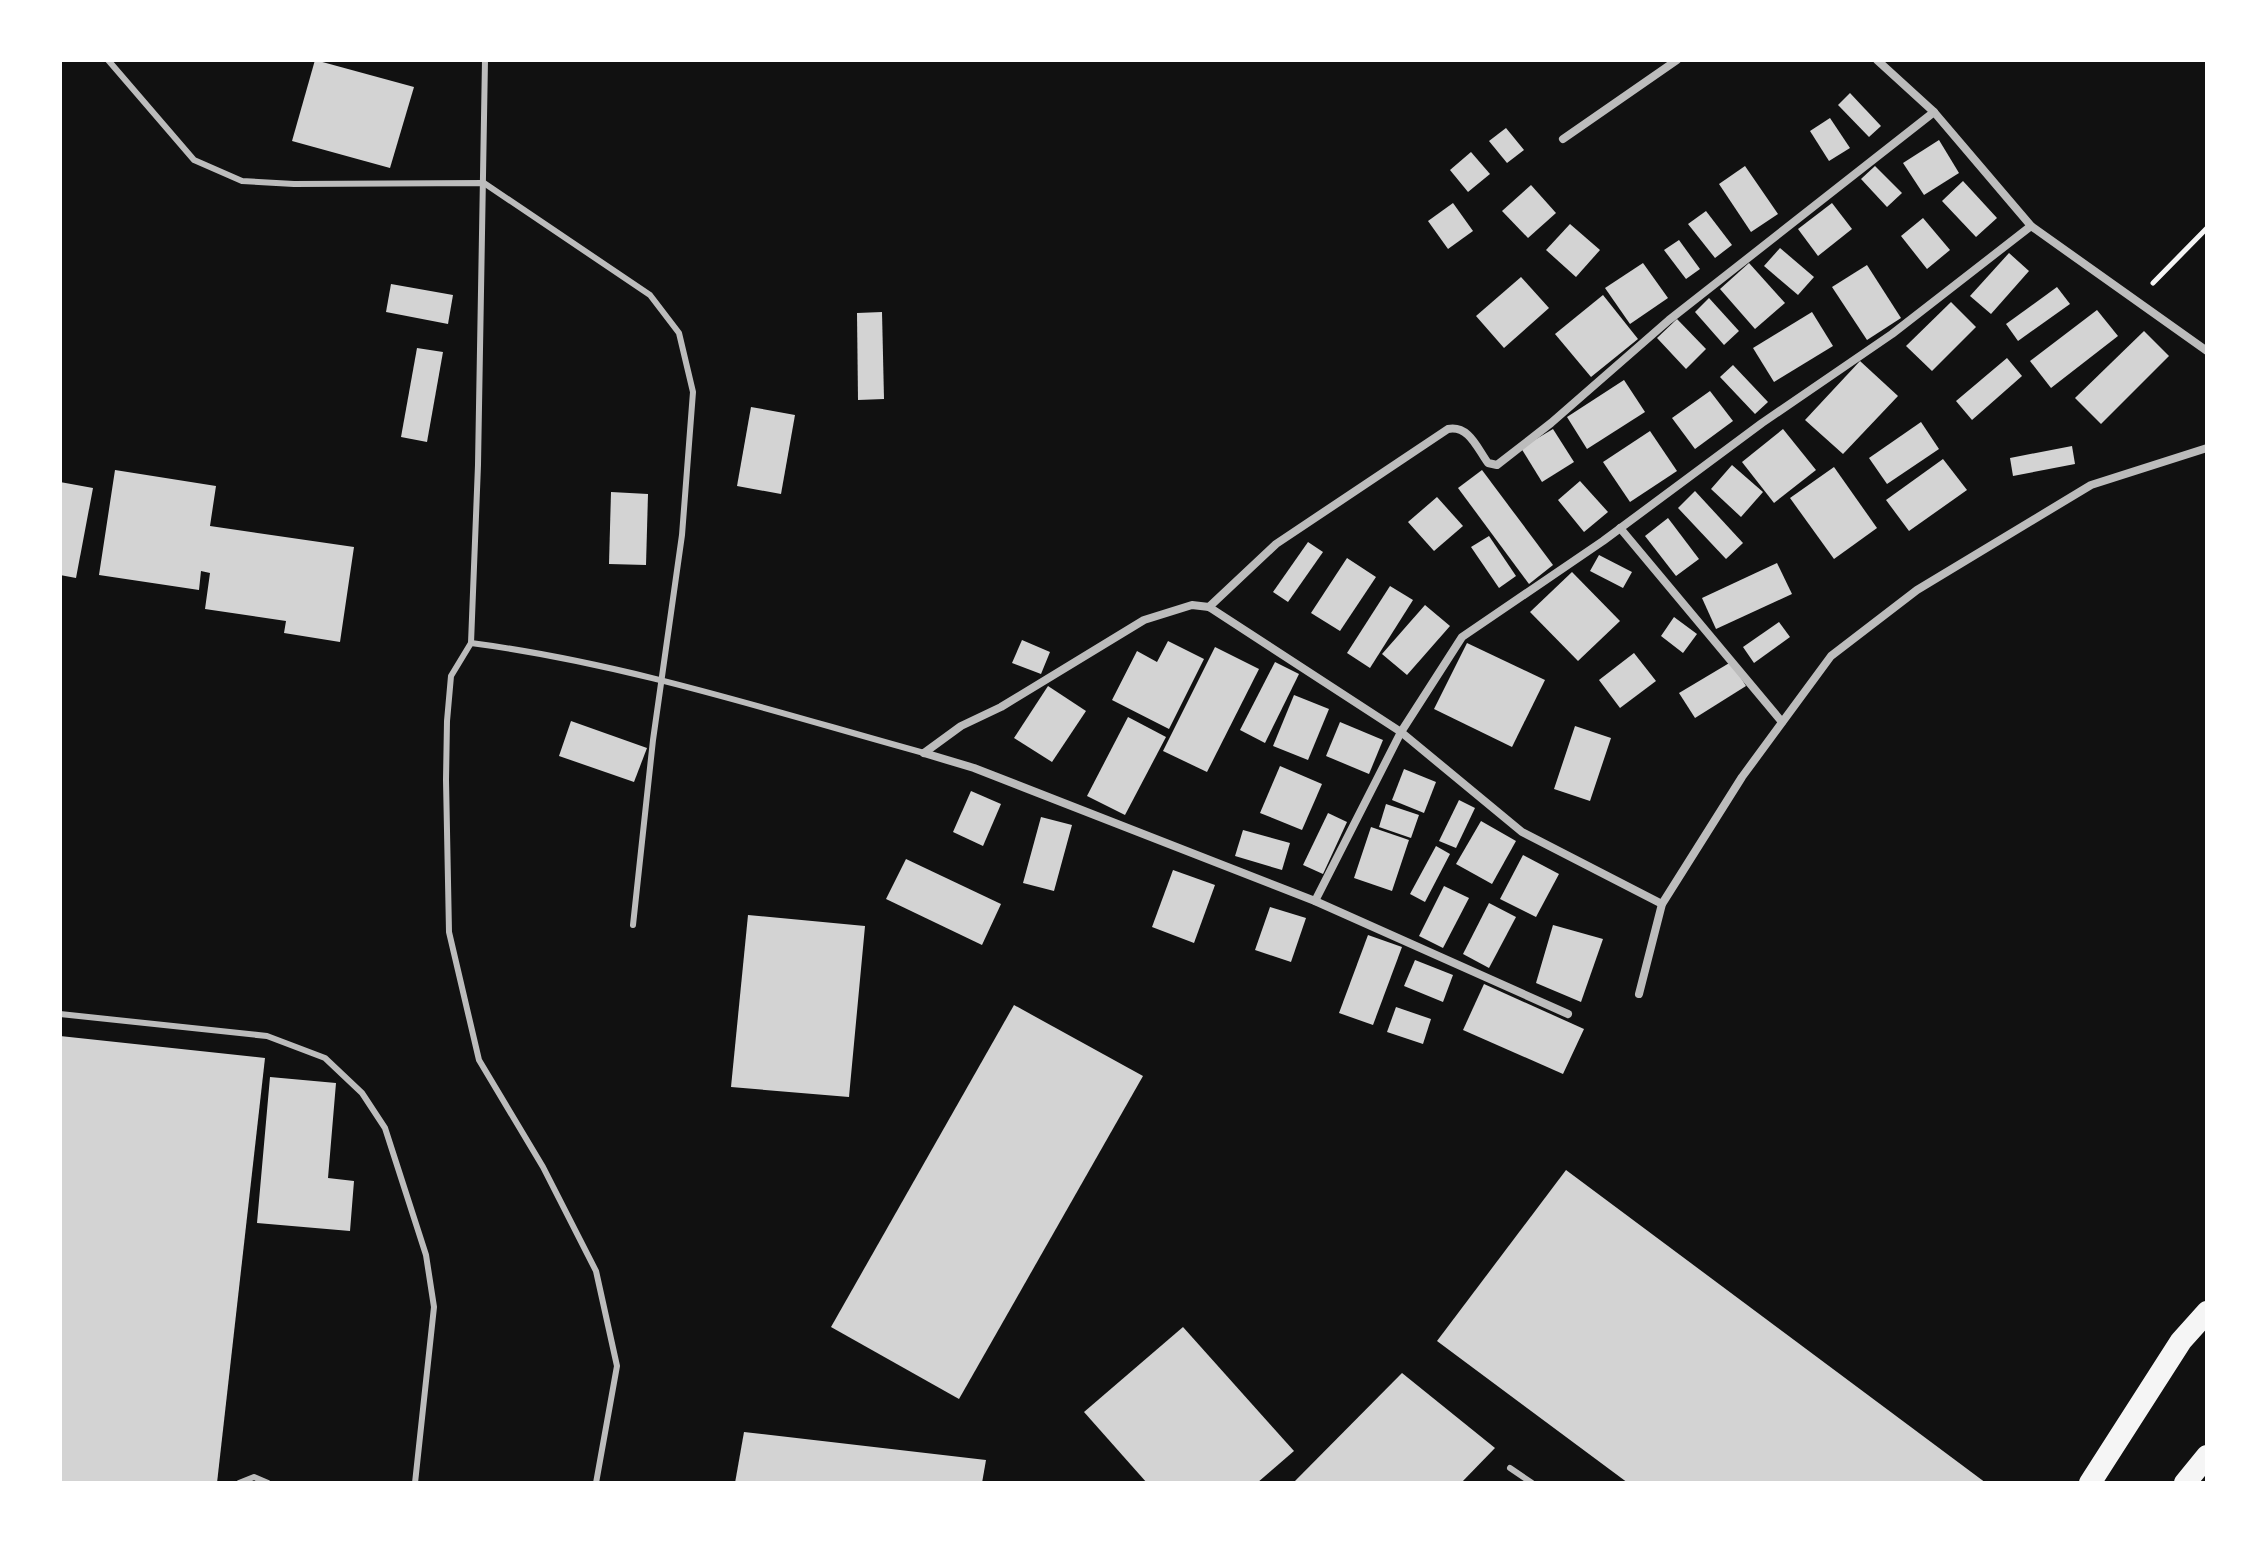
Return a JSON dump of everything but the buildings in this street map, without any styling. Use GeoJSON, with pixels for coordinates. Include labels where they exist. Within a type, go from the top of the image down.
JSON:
{"type":"FeatureCollection","features":[{"type":"Feature","properties":{"kind":"highway"},"geometry":{"type":"LineString","coordinates":[[2090,1483],[2181,1341],[2207,1312]]}},
{"type":"Feature","properties":{"kind":"highway"},"geometry":{"type":"LineString","coordinates":[[2185,1483],[2207,1456]]}},
{"type":"Feature","properties":{"kind":"street"},"geometry":{"type":"LineString","coordinates":[[1563,139],[1677,60]]}},
{"type":"Feature","properties":{"kind":"street"},"geometry":{"type":"LineString","coordinates":[[1877,60],[1934,112],[2031,226],[2207,351]]}},
{"type":"Feature","properties":{"kind":"street"},"geometry":{"type":"LineString","coordinates":[[1209,607],[1276,544],[1448,429],[1465,430],[1488,463],[1497,465],[1551,423],[1669,320],[1934,112]]}},
{"type":"Feature","properties":{"kind":"street"},"geometry":{"type":"LineString","coordinates":[[1315,901],[1401,732],[1462,637],[1892,334],[2031,226]]}},
{"type":"Feature","properties":{"kind":"street"},"geometry":{"type":"LineString","coordinates":[[1639,994],[1662,904],[1742,777],[1831,656],[1917,590],[2091,485],[2207,448]]}},
{"type":"Feature","properties":{"kind":"street"},"geometry":{"type":"LineString","coordinates":[[1620,528],[1782,722]]}},
{"type":"Feature","properties":{"kind":"street"},"geometry":{"type":"LineString","coordinates":[[924,753],[961,726],[1001,707],[1144,620],[1192,605],[1209,607],[1401,732],[1522,832],[1662,904]]}},
{"type":"Feature","properties":{"kind":"street"},"geometry":{"type":"LineString","coordinates":[[924,753],[974,768],[1315,901],[1568,1014]]}},
{"type":"Feature","properties":{"kind":"lane"},"geometry":{"type":"LineString","coordinates":[[108,60],[194,160],[242,181],[294,184],[484,183],[650,295],[679,333],[693,392],[682,535],[651,756],[633,925]]}},
{"type":"Feature","properties":{"kind":"lane"},"geometry":{"type":"LineString","coordinates":[[485,60],[478,465],[471,643],[451,676],[447,721],[449,932],[479,1060],[543,1167],[596,1271],[617,1366],[596,1483]]}},
{"type":"Feature","properties":{"kind":"lane"},"geometry":{"type":"LineString","coordinates":[[471,643],[515,649],[661,680],[924,753]]}},
{"type":"Feature","properties":{"kind":"lane"},"geometry":{"type":"LineString","coordinates":[[60,1014],[267,1036],[325,1058],[362,1093],[385,1128],[426,1255],[434,1307],[415,1483]]}},
{"type":"Feature","properties":{"kind":"lane"},"geometry":{"type":"LineString","coordinates":[[1510,1468],[1532,1483]]}},
{"type":"Feature","properties":{"kind":"lane"},"geometry":{"type":"LineString","coordinates":[[239,1483],[254,1477],[268,1483]]}},
{"type":"Feature","properties":{"kind":"path"},"geometry":{"type":"LineString","coordinates":[[2136,301],[2207,228]]}}]}
